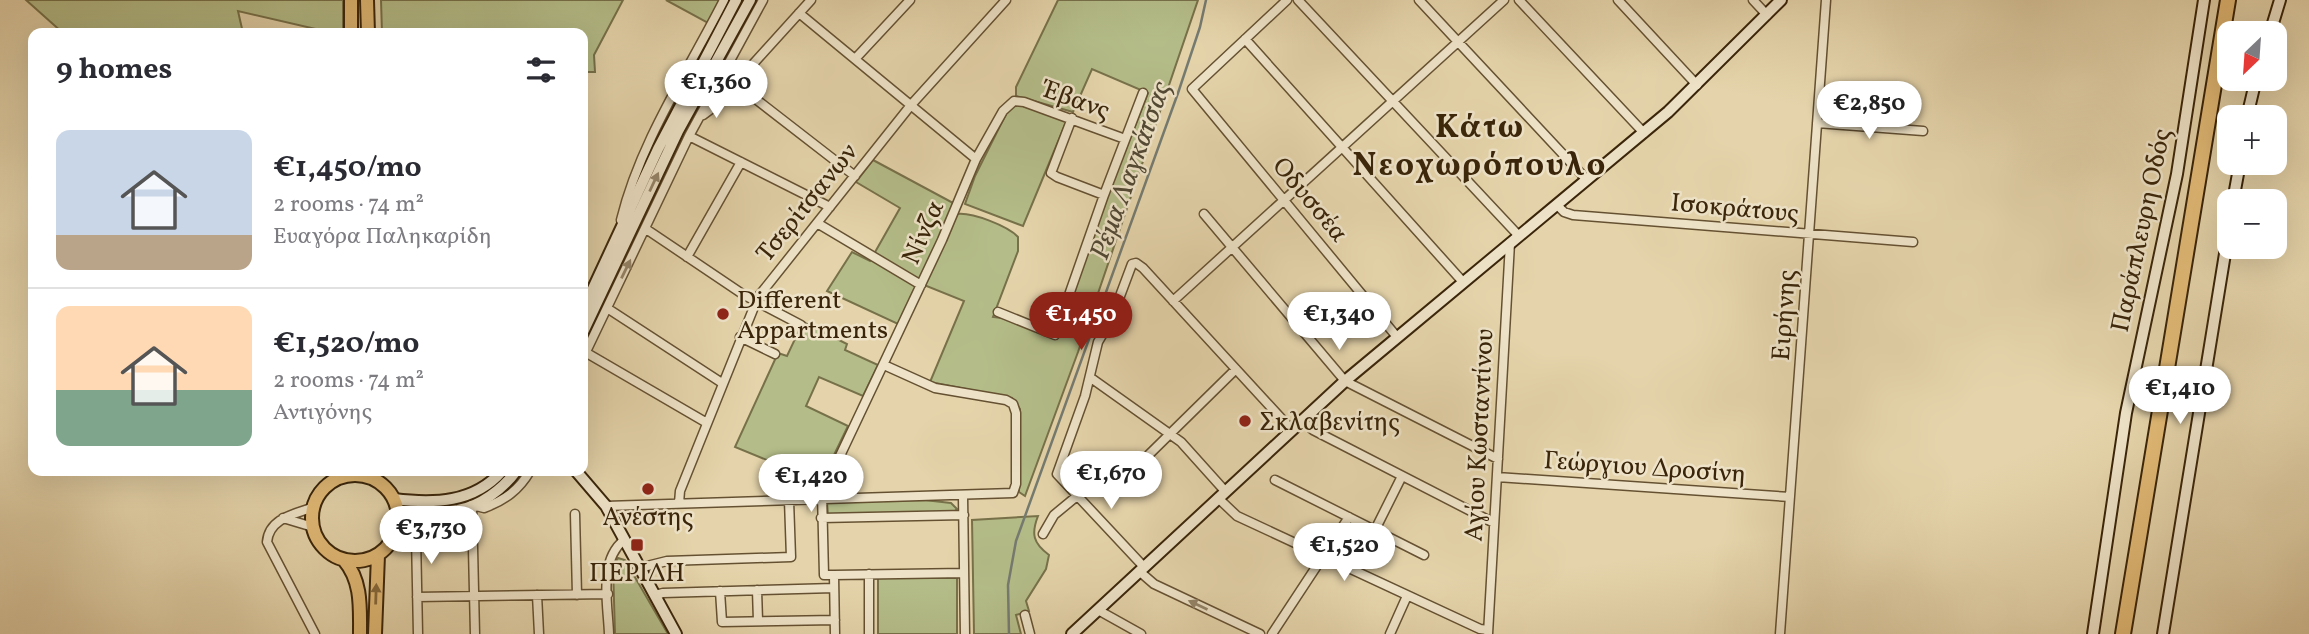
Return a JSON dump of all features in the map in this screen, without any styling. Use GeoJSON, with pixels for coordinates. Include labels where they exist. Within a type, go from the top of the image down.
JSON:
{"type":"FeatureCollection","features":[{"type":"Feature","properties":{"kind":"highway"},"geometry":{"type":"LineString","coordinates":[[2123,634],[2228,0]]}},
{"type":"Feature","properties":{"kind":"main road"},"geometry":{"type":"LineString","coordinates":[[351,0],[351,28]]}},
{"type":"Feature","properties":{"kind":"main road"},"geometry":{"type":"LineString","coordinates":[[367,0],[368,28]]}},
{"type":"Feature","properties":{"kind":"main road"},"geometry":{"type":"LineString","coordinates":[[345,476],[327,486],[314,507],[313,527],[323,546],[344,560],[353,571],[358,586],[360,634]]}},
{"type":"Feature","properties":{"kind":"main road"},"geometry":{"type":"LineString","coordinates":[[362,476],[382,484]]}},
{"type":"Feature","properties":{"kind":"main road"},"geometry":{"type":"LineString","coordinates":[[344,560],[360,561],[378,555],[390,545],[397,530],[398,513],[394,499],[382,484],[380,476]]}},
{"type":"Feature","properties":{"kind":"main road"},"geometry":{"type":"LineString","coordinates":[[375,634],[378,555]]}},
{"type":"Feature","properties":{"kind":"street"},"geometry":{"type":"LineString","coordinates":[[619,234],[627,196],[649,145],[724,0]]}},
{"type":"Feature","properties":{"kind":"street"},"geometry":{"type":"LineString","coordinates":[[588,299],[679,106],[736,0]]}},
{"type":"Feature","properties":{"kind":"street"},"geometry":{"type":"LineString","coordinates":[[588,321],[678,131],[750,0]]}},
{"type":"Feature","properties":{"kind":"street"},"geometry":{"type":"LineString","coordinates":[[588,347],[690,136],[763,0]]}},
{"type":"Feature","properties":{"kind":"street"},"geometry":{"type":"LineString","coordinates":[[702,117],[811,0]]}},
{"type":"Feature","properties":{"kind":"street","name":"Τσερίτσανων"},"geometry":{"type":"LineString","coordinates":[[679,503],[680,491],[755,302],[911,105],[1006,0]]}},
{"type":"Feature","properties":{"kind":"street"},"geometry":{"type":"LineString","coordinates":[[1287,0],[1245,39],[1463,282]]}},
{"type":"Feature","properties":{"kind":"street"},"geometry":{"type":"LineString","coordinates":[[1298,0],[1392,100],[1514,240]]}},
{"type":"Feature","properties":{"kind":"street"},"geometry":{"type":"LineString","coordinates":[[1419,0],[1587,180]]}},
{"type":"Feature","properties":{"kind":"street"},"geometry":{"type":"LineString","coordinates":[[1173,301],[1504,0]]}},
{"type":"Feature","properties":{"kind":"street"},"geometry":{"type":"LineString","coordinates":[[1519,0],[1644,133]]}},
{"type":"Feature","properties":{"kind":"street"},"geometry":{"type":"LineString","coordinates":[[1618,0],[1697,85]]}},
{"type":"Feature","properties":{"kind":"street"},"geometry":{"type":"LineString","coordinates":[[1753,0],[1767,15]]}},
{"type":"Feature","properties":{"kind":"street"},"geometry":{"type":"LineString","coordinates":[[1072,634],[1345,381],[1644,133],[1697,85],[1781,0]]}},
{"type":"Feature","properties":{"kind":"street","name":"Ειρήνης"},"geometry":{"type":"LineString","coordinates":[[1780,634],[1826,0]]}},
{"type":"Feature","properties":{"kind":"street","name":"Παράπλευρη Οδός"},"geometry":{"type":"LineString","coordinates":[[2093,634],[2126,413],[2174,187],[2204,0]]}},
{"type":"Feature","properties":{"kind":"street"},"geometry":{"type":"LineString","coordinates":[[2274,21],[2280,0]]}},
{"type":"Feature","properties":{"kind":"street"},"geometry":{"type":"LineString","coordinates":[[855,60],[906,1]]}},
{"type":"Feature","properties":{"kind":"street"},"geometry":{"type":"LineString","coordinates":[[799,13],[976,159]]}},
{"type":"Feature","properties":{"kind":"street","name":"Οδυσσέα"},"geometry":{"type":"LineString","coordinates":[[1245,39],[1192,89],[1397,337]]}},
{"type":"Feature","properties":{"kind":"street"},"geometry":{"type":"LineString","coordinates":[[735,83],[855,176]]}},
{"type":"Feature","properties":{"kind":"street"},"geometry":{"type":"LineString","coordinates":[[998,312],[1055,335],[1143,93]]}},
{"type":"Feature","properties":{"kind":"street","name":"Έβανς"},"geometry":{"type":"LineString","coordinates":[[1014,101],[1072,118],[1125,139]]}},
{"type":"Feature","properties":{"kind":"street","name":"Νίνζα"},"geometry":{"type":"LineString","coordinates":[[821,499],[921,285],[976,159],[1003,111],[1014,101]]}},
{"type":"Feature","properties":{"kind":"street"},"geometry":{"type":"LineString","coordinates":[[1072,118],[1051,173],[1104,195]]}},
{"type":"Feature","properties":{"kind":"street"},"geometry":{"type":"LineString","coordinates":[[1817,123],[1923,131]]}},
{"type":"Feature","properties":{"kind":"street"},"geometry":{"type":"LineString","coordinates":[[690,136],[830,207]]}},
{"type":"Feature","properties":{"kind":"street"},"geometry":{"type":"LineString","coordinates":[[687,257],[741,162]]}},
{"type":"Feature","properties":{"kind":"street","name":"Ισοκράτους"},"geometry":{"type":"LineString","coordinates":[[1557,205],[1564,212],[1573,215],[1913,243]]}},
{"type":"Feature","properties":{"kind":"street"},"geometry":{"type":"LineString","coordinates":[[1204,214],[1345,381],[1498,458]]}},
{"type":"Feature","properties":{"kind":"street"},"geometry":{"type":"LineString","coordinates":[[817,223],[921,285]]}},
{"type":"Feature","properties":{"kind":"street"},"geometry":{"type":"LineString","coordinates":[[646,229],[755,302],[801,325]]}},
{"type":"Feature","properties":{"kind":"street","name":"Αγίου Κωσταντίνου"},"geometry":{"type":"LineString","coordinates":[[1488,632],[1514,240]]}},
{"type":"Feature","properties":{"kind":"street"},"geometry":{"type":"LineString","coordinates":[[2163,634],[2224,259]]}},
{"type":"Feature","properties":{"kind":"street"},"geometry":{"type":"LineString","coordinates":[[1260,634],[1154,584],[1057,474],[1091,378],[1098,342],[1111,320],[1132,264],[1139,265],[1292,429]]}},
{"type":"Feature","properties":{"kind":"street"},"geometry":{"type":"LineString","coordinates":[[607,308],[722,383]]}},
{"type":"Feature","properties":{"kind":"street"},"geometry":{"type":"LineString","coordinates":[[740,337],[775,354]]}},
{"type":"Feature","properties":{"kind":"street"},"geometry":{"type":"LineString","coordinates":[[588,357],[706,423]]}},
{"type":"Feature","properties":{"kind":"street"},"geometry":{"type":"LineString","coordinates":[[606,506],[963,496],[1014,492],[1016,413],[1013,404],[1006,400],[935,388],[884,365]]}},
{"type":"Feature","properties":{"kind":"street"},"geometry":{"type":"LineString","coordinates":[[1119,484],[1236,369]]}},
{"type":"Feature","properties":{"kind":"street"},"geometry":{"type":"LineString","coordinates":[[1091,378],[1170,433],[1188,449],[1235,515],[1488,632]]}},
{"type":"Feature","properties":{"kind":"street"},"geometry":{"type":"LineString","coordinates":[[1301,420],[1313,430],[1494,523]]}},
{"type":"Feature","properties":{"kind":"street"},"geometry":{"type":"LineString","coordinates":[[394,499],[418,502],[458,499],[486,486],[497,476]]}},
{"type":"Feature","properties":{"kind":"street"},"geometry":{"type":"LineString","coordinates":[[397,530],[408,519],[422,513],[456,510],[472,505],[495,492],[511,476]]}},
{"type":"Feature","properties":{"kind":"street"},"geometry":{"type":"LineString","coordinates":[[472,505],[484,508],[505,498],[521,485],[527,476]]}},
{"type":"Feature","properties":{"kind":"street"},"geometry":{"type":"LineString","coordinates":[[580,476],[606,506],[676,634]]}},
{"type":"Feature","properties":{"kind":"street"},"geometry":{"type":"LineString","coordinates":[[1376,530],[1402,476]]}},
{"type":"Feature","properties":{"kind":"street","name":"Γεώργιου Δροσίνη"},"geometry":{"type":"LineString","coordinates":[[1497,477],[1790,497]]}},
{"type":"Feature","properties":{"kind":"street"},"geometry":{"type":"LineString","coordinates":[[1275,480],[1424,555]]}},
{"type":"Feature","properties":{"kind":"street"},"geometry":{"type":"LineString","coordinates":[[963,496],[965,634]]}},
{"type":"Feature","properties":{"kind":"street"},"geometry":{"type":"LineString","coordinates":[[1043,534],[1054,515],[1077,496]]}},
{"type":"Feature","properties":{"kind":"street"},"geometry":{"type":"LineString","coordinates":[[821,499],[824,575],[964,573]]}},
{"type":"Feature","properties":{"kind":"street"},"geometry":{"type":"LineString","coordinates":[[639,568],[667,561],[791,557],[789,500]]}},
{"type":"Feature","properties":{"kind":"street"},"geometry":{"type":"LineString","coordinates":[[472,505],[475,634]]}},
{"type":"Feature","properties":{"kind":"street"},"geometry":{"type":"LineString","coordinates":[[314,507],[284,518],[271,530],[267,538],[268,547],[315,634]]}},
{"type":"Feature","properties":{"kind":"street"},"geometry":{"type":"LineString","coordinates":[[575,514],[578,595]]}},
{"type":"Feature","properties":{"kind":"street"},"geometry":{"type":"LineString","coordinates":[[821,518],[964,515]]}},
{"type":"Feature","properties":{"kind":"street"},"geometry":{"type":"LineString","coordinates":[[1272,634],[1349,517]]}},
{"type":"Feature","properties":{"kind":"street"},"geometry":{"type":"LineString","coordinates":[[284,518],[313,527]]}},
{"type":"Feature","properties":{"kind":"street"},"geometry":{"type":"LineString","coordinates":[[416,536],[418,634]]}},
{"type":"Feature","properties":{"kind":"street"},"geometry":{"type":"LineString","coordinates":[[609,634],[609,561],[615,548],[624,540]]}},
{"type":"Feature","properties":{"kind":"street"},"geometry":{"type":"LineString","coordinates":[[869,574],[869,634]]}},
{"type":"Feature","properties":{"kind":"street"},"geometry":{"type":"LineString","coordinates":[[834,575],[835,634]]}},
{"type":"Feature","properties":{"kind":"street"},"geometry":{"type":"LineString","coordinates":[[654,596],[663,593],[834,588]]}},
{"type":"Feature","properties":{"kind":"street"},"geometry":{"type":"LineString","coordinates":[[757,590],[758,621]]}},
{"type":"Feature","properties":{"kind":"street"},"geometry":{"type":"LineString","coordinates":[[720,591],[722,622],[835,620]]}},
{"type":"Feature","properties":{"kind":"street"},"geometry":{"type":"LineString","coordinates":[[417,597],[608,594]]}},
{"type":"Feature","properties":{"kind":"street"},"geometry":{"type":"LineString","coordinates":[[537,595],[539,634]]}},
{"type":"Feature","properties":{"kind":"street"},"geometry":{"type":"LineString","coordinates":[[1390,634],[1407,596]]}},
{"type":"Feature","properties":{"kind":"street"},"geometry":{"type":"LineString","coordinates":[[1098,610],[1141,634]]}},
{"type":"Feature","properties":{"kind":"street"},"geometry":{"type":"LineString","coordinates":[[1025,615],[1030,634]]}},
{"type":"Feature","properties":{"kind":"green space"},"geometry":{"type":"Polygon","coordinates":[[[26,0],[343,0],[343,28],[311,28],[238,11],[242,28],[57,28],[26,0]]]}},
{"type":"Feature","properties":{"kind":"green space"},"geometry":{"type":"Polygon","coordinates":[[[381,0],[623,0],[594,55],[595,72],[588,72],[588,28],[382,28],[381,0]]]}},
{"type":"Feature","properties":{"kind":"green space"},"geometry":{"type":"Polygon","coordinates":[[[666,0],[720,0],[708,23],[666,0]]]}},
{"type":"Feature","properties":{"kind":"green space"},"geometry":{"type":"Polygon","coordinates":[[[1058,0],[1198,0],[1078,352],[1025,496],[1019,492],[1020,409],[1012,398],[930,382],[964,301],[924,285],[957,214],[989,221],[1018,237],[1018,251],[993,317],[1009,319],[1057,339],[1148,93],[1092,69],[1073,112],[1016,96],[1016,87],[1058,0]]]}},
{"type":"Feature","properties":{"kind":"green space"},"geometry":{"type":"Polygon","coordinates":[[[1017,104],[1067,120],[1023,226],[965,204],[975,176],[1008,110],[1017,104]]]}},
{"type":"Feature","properties":{"kind":"green space"},"geometry":{"type":"Polygon","coordinates":[[[873,160],[955,204],[898,324],[827,291],[852,252],[870,261],[900,208],[856,182],[873,160]]]}},
{"type":"Feature","properties":{"kind":"green space"},"geometry":{"type":"Polygon","coordinates":[[[803,322],[847,344],[845,350],[878,365],[863,396],[819,377],[806,406],[848,426],[821,482],[735,447],[778,353],[787,356],[803,322]]]}},
{"type":"Feature","properties":{"kind":"green space"},"geometry":{"type":"Polygon","coordinates":[[[924,500],[951,503],[957,509],[954,512],[828,515],[827,502],[924,500]]]}},
{"type":"Feature","properties":{"kind":"green space"},"geometry":{"type":"Polygon","coordinates":[[[1038,516],[1035,538],[1049,555],[1046,569],[1026,601],[1029,611],[1016,615],[1021,634],[974,634],[972,520],[1038,516]]]}},
{"type":"Feature","properties":{"kind":"green space"},"geometry":{"type":"Polygon","coordinates":[[[618,558],[625,560],[668,634],[615,634],[613,567],[618,558]]]}},
{"type":"Feature","properties":{"kind":"green space"},"geometry":{"type":"Polygon","coordinates":[[[878,578],[957,578],[957,634],[878,634],[878,578]]]}},
{"type":"Feature","properties":{"kind":"waterway","name":"Ρέμα Λαγκάτσας"},"geometry":{"type":"LineString","coordinates":[[1009,634],[1008,585],[1016,541],[1178,93],[1206,0]]}},
{"type":"Feature","properties":{"kind":"place","name":"Different Appartments"},"geometry":{"type":"Point","coordinates":[723,314]}},
{"type":"Feature","properties":{"kind":"place","name":"Σκλαβενίτης"},"geometry":{"type":"Point","coordinates":[1245,421]}},
{"type":"Feature","properties":{"kind":"place","name":"Ανέστης"},"geometry":{"type":"Point","coordinates":[648,489]}},
{"type":"Feature","properties":{"kind":"place","name":"ΠΕΡΙΔΗ"},"geometry":{"type":"Point","coordinates":[637,545]}},
{"type":"Feature","properties":{"kind":"district","name":"Κάτω Νεοχωρόπουλο"},"geometry":{"type":"Point","coordinates":[1480,144]}}]}
